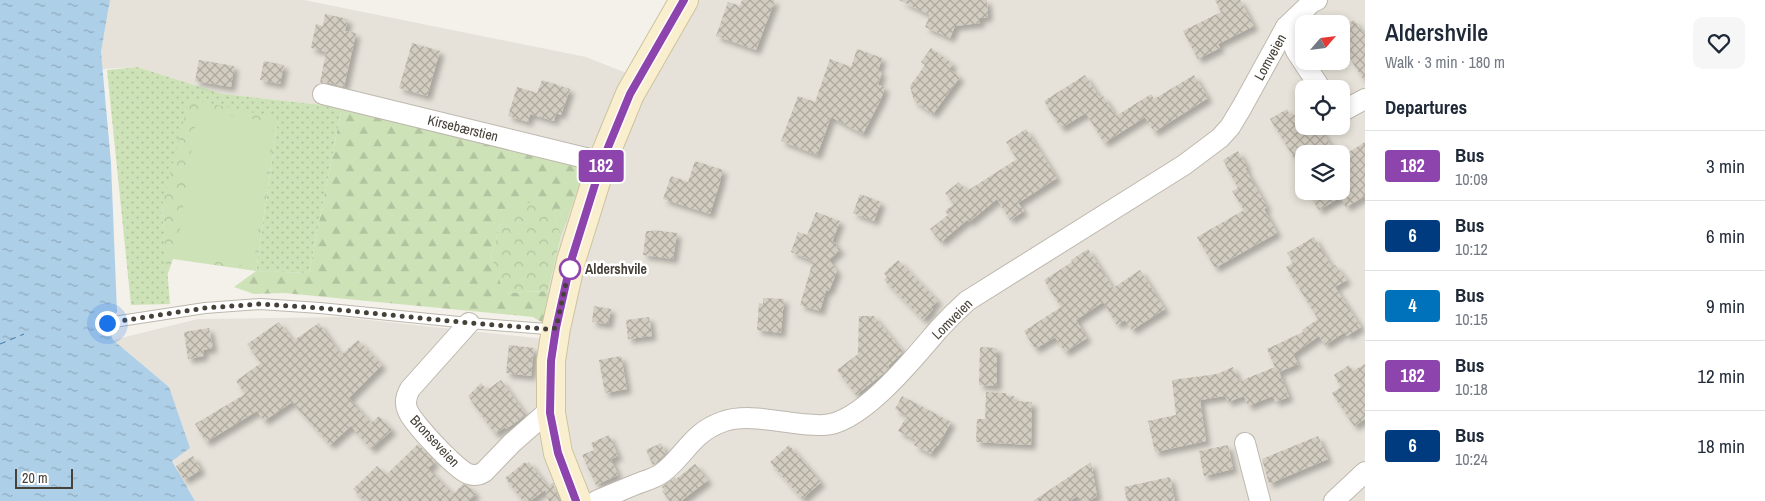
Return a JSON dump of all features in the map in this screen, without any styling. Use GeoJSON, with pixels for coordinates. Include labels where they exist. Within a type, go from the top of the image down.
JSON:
{"type":"FeatureCollection","features":[{"type":"Feature","properties":{"kind":"main road"},"geometry":{"type":"LineString","coordinates":[[576,501],[558,453],[550,413],[551,361],[556,328],[571,261],[602,162],[630,94],[684,0]]}},
{"type":"Feature","properties":{"kind":"street","name":"Lomveien"},"geometry":{"type":"LineString","coordinates":[[596,501],[662,474],[702,432],[721,422],[734,419],[761,419],[822,426],[833,425],[843,421],[861,410],[914,359],[939,329],[967,301],[1184,165],[1220,138],[1230,127],[1242,107],[1286,27],[1317,0]]}},
{"type":"Feature","properties":{"kind":"street","name":"Lomveien"},"geometry":{"type":"LineString","coordinates":[[1286,27],[1296,51],[1315,80]]}},
{"type":"Feature","properties":{"kind":"street","name":"Kirsebærstien"},"geometry":{"type":"LineString","coordinates":[[323,94],[602,162]]}},
{"type":"Feature","properties":{"kind":"street"},"geometry":{"type":"LineString","coordinates":[[1350,107],[1365,99]]}},
{"type":"Feature","properties":{"kind":"street","name":"Bronseveien"},"geometry":{"type":"LineString","coordinates":[[470,323],[410,389],[405,397],[407,410],[414,421],[458,468],[468,474],[478,475],[484,472],[538,420],[545,414],[550,413]]}},
{"type":"Feature","properties":{"kind":"street"},"geometry":{"type":"LineString","coordinates":[[1245,443],[1260,501]]}},
{"type":"Feature","properties":{"kind":"street"},"geometry":{"type":"LineString","coordinates":[[1334,501],[1365,472]]}},
{"type":"Feature","properties":{"kind":"lane"},"geometry":{"type":"LineString","coordinates":[[107,323],[205,308],[260,304],[470,323],[547,329],[556,328]]}},
{"type":"Feature","properties":{"kind":"shaded area"},"geometry":{"type":"Polygon","coordinates":[[[110,0],[304,0],[586,57],[647,81],[693,0],[1365,0],[1365,501],[195,501],[172,460],[169,387],[113,340],[198,319],[341,317],[546,339],[548,291],[561,236],[342,107],[223,94],[137,67],[102,69],[101,52],[110,0]]]}},
{"type":"Feature","properties":{"kind":"green space"},"geometry":{"type":"Polygon","coordinates":[[[137,67],[223,94],[342,107],[309,273],[256,271],[278,118],[162,206],[170,304],[131,305],[107,70],[137,67]]]}},
{"type":"Feature","properties":{"kind":"green space"},"geometry":{"type":"Polygon","coordinates":[[[189,99],[278,118],[256,271],[173,259],[167,276],[162,206],[189,99]]]}},
{"type":"Feature","properties":{"kind":"green space"},"geometry":{"type":"Polygon","coordinates":[[[342,107],[587,164],[561,236],[551,203],[502,220],[491,256],[505,293],[548,291],[548,326],[533,317],[284,293],[254,294],[234,287],[256,271],[309,273],[342,107]]]}},
{"type":"Feature","properties":{"kind":"green space"},"geometry":{"type":"Polygon","coordinates":[[[197,111],[274,122],[253,267],[176,256],[197,111]]]}},
{"type":"Feature","properties":{"kind":"green space"},"geometry":{"type":"Polygon","coordinates":[[[525,203],[551,203],[561,236],[548,291],[504,293],[491,256],[502,220],[525,203]]]}},
{"type":"Feature","properties":{"kind":"water"},"geometry":{"type":"Polygon","coordinates":[[[0,0],[110,0],[101,52],[111,163],[117,312],[107,323],[113,340],[169,387],[190,448],[172,461],[195,501],[0,501],[0,0]]]}},
{"type":"Feature","properties":{"kind":"building"},"geometry":{"type":"Polygon","coordinates":[[[742,0],[775,0],[756,50],[716,36],[728,2],[740,6],[742,0]]]}},
{"type":"Feature","properties":{"kind":"building"},"geometry":{"type":"Polygon","coordinates":[[[899,0],[987,0],[988,17],[980,18],[980,23],[955,26],[950,38],[925,27],[930,15],[899,0]]]}},
{"type":"Feature","properties":{"kind":"building"},"geometry":{"type":"Polygon","coordinates":[[[1215,0],[1240,0],[1254,26],[1218,44],[1220,48],[1198,59],[1183,31],[1221,12],[1215,0]]]}},
{"type":"Feature","properties":{"kind":"building"},"geometry":{"type":"Polygon","coordinates":[[[325,14],[348,19],[345,31],[356,33],[344,87],[326,82],[320,83],[326,52],[311,48],[316,24],[323,26],[325,14]]]}},
{"type":"Feature","properties":{"kind":"building"},"geometry":{"type":"Polygon","coordinates":[[[1354,20],[1365,35],[1365,82],[1350,58],[1350,22],[1354,20]]]}},
{"type":"Feature","properties":{"kind":"building"},"geometry":{"type":"Polygon","coordinates":[[[412,43],[440,51],[427,96],[399,88],[412,43]]]}},
{"type":"Feature","properties":{"kind":"building"},"geometry":{"type":"Polygon","coordinates":[[[931,48],[953,64],[949,69],[960,77],[933,114],[914,101],[910,86],[925,65],[921,62],[931,48]]]}},
{"type":"Feature","properties":{"kind":"building"},"geometry":{"type":"Polygon","coordinates":[[[857,49],[882,58],[878,71],[882,72],[878,85],[885,87],[863,134],[831,117],[817,155],[781,141],[798,96],[815,102],[830,59],[851,67],[857,49]]]}},
{"type":"Feature","properties":{"kind":"building"},"geometry":{"type":"Polygon","coordinates":[[[199,60],[234,66],[231,87],[195,81],[199,60]]]}},
{"type":"Feature","properties":{"kind":"building"},"geometry":{"type":"Polygon","coordinates":[[[264,61],[284,65],[280,84],[260,80],[264,61]]]}},
{"type":"Feature","properties":{"kind":"building"},"geometry":{"type":"Polygon","coordinates":[[[1085,75],[1100,98],[1103,96],[1116,116],[1151,94],[1154,99],[1194,75],[1208,98],[1154,132],[1145,117],[1104,143],[1086,113],[1061,128],[1044,101],[1085,75]]]}},
{"type":"Feature","properties":{"kind":"building"},"geometry":{"type":"Polygon","coordinates":[[[542,80],[570,89],[561,115],[556,113],[554,121],[530,114],[528,122],[508,116],[517,87],[537,93],[542,80]]]}},
{"type":"Feature","properties":{"kind":"building"},"geometry":{"type":"Polygon","coordinates":[[[1287,109],[1291,117],[1295,115],[1295,135],[1324,135],[1331,145],[1295,145],[1295,159],[1270,119],[1287,109]]]}},
{"type":"Feature","properties":{"kind":"building"},"geometry":{"type":"Polygon","coordinates":[[[1026,129],[1057,178],[1018,203],[1024,211],[1010,220],[997,199],[969,222],[967,220],[941,242],[930,229],[948,215],[945,211],[954,204],[945,193],[959,182],[967,191],[1017,159],[1006,142],[1026,129]]]}},
{"type":"Feature","properties":{"kind":"building"},"geometry":{"type":"Polygon","coordinates":[[[1365,142],[1365,196],[1346,207],[1342,200],[1350,200],[1350,151],[1365,142]]]}},
{"type":"Feature","properties":{"kind":"building"},"geometry":{"type":"Polygon","coordinates":[[[1238,151],[1247,167],[1245,168],[1267,207],[1264,209],[1277,233],[1215,268],[1197,237],[1244,210],[1232,191],[1238,188],[1223,160],[1238,151]]]}},
{"type":"Feature","properties":{"kind":"building"},"geometry":{"type":"Polygon","coordinates":[[[695,161],[723,170],[710,214],[663,199],[671,176],[688,182],[695,161]]]}},
{"type":"Feature","properties":{"kind":"building"},"geometry":{"type":"Polygon","coordinates":[[[860,194],[881,202],[874,221],[853,213],[860,194]]]}},
{"type":"Feature","properties":{"kind":"building"},"geometry":{"type":"Polygon","coordinates":[[[1313,200],[1336,200],[1319,210],[1313,200]]]}},
{"type":"Feature","properties":{"kind":"building"},"geometry":{"type":"Polygon","coordinates":[[[816,212],[840,221],[832,242],[841,249],[829,260],[837,271],[829,291],[826,290],[820,311],[800,305],[813,261],[791,252],[798,232],[807,235],[816,212]]]}},
{"type":"Feature","properties":{"kind":"building"},"geometry":{"type":"Polygon","coordinates":[[[646,231],[677,233],[673,259],[643,255],[646,231]]]}},
{"type":"Feature","properties":{"kind":"building"},"geometry":{"type":"Polygon","coordinates":[[[1314,237],[1332,267],[1335,265],[1347,280],[1335,287],[1361,327],[1347,336],[1345,332],[1325,345],[1319,336],[1293,354],[1298,364],[1279,372],[1289,397],[1275,402],[1273,396],[1248,406],[1244,396],[1228,402],[1225,396],[1200,400],[1206,441],[1155,452],[1148,421],[1176,415],[1172,380],[1217,374],[1233,367],[1240,381],[1275,367],[1267,349],[1303,332],[1302,330],[1318,319],[1286,267],[1293,263],[1287,253],[1314,237]]]}},
{"type":"Feature","properties":{"kind":"building"},"geometry":{"type":"Polygon","coordinates":[[[1088,249],[1113,288],[1140,270],[1165,309],[1132,330],[1125,320],[1117,325],[1103,302],[1076,320],[1087,338],[1065,352],[1055,337],[1035,349],[1024,331],[1061,307],[1044,280],[1088,249]]]}},
{"type":"Feature","properties":{"kind":"building"},"geometry":{"type":"Polygon","coordinates":[[[898,260],[938,301],[931,307],[933,309],[923,320],[884,280],[887,277],[884,273],[898,260]]]}},
{"type":"Feature","properties":{"kind":"building"},"geometry":{"type":"Polygon","coordinates":[[[763,298],[784,299],[781,333],[757,330],[759,303],[763,304],[763,298]]]}},
{"type":"Feature","properties":{"kind":"building"},"geometry":{"type":"Polygon","coordinates":[[[594,306],[611,309],[608,324],[592,322],[594,306]]]}},
{"type":"Feature","properties":{"kind":"building"},"geometry":{"type":"Polygon","coordinates":[[[859,316],[874,316],[903,352],[888,366],[885,372],[856,395],[837,370],[858,354],[859,316]]]}},
{"type":"Feature","properties":{"kind":"building"},"geometry":{"type":"Polygon","coordinates":[[[649,317],[652,336],[628,339],[626,320],[649,317]]]}},
{"type":"Feature","properties":{"kind":"building"},"geometry":{"type":"Polygon","coordinates":[[[279,322],[293,341],[319,323],[341,355],[358,340],[382,365],[349,398],[371,423],[379,416],[392,430],[371,449],[351,426],[330,445],[292,402],[264,421],[257,411],[206,442],[195,424],[245,394],[236,381],[261,363],[247,344],[279,322]]]}},
{"type":"Feature","properties":{"kind":"building"},"geometry":{"type":"Polygon","coordinates":[[[209,328],[213,348],[203,350],[204,356],[188,359],[184,332],[209,328]]]}},
{"type":"Feature","properties":{"kind":"building"},"geometry":{"type":"Polygon","coordinates":[[[509,345],[534,348],[531,376],[506,373],[509,345]]]}},
{"type":"Feature","properties":{"kind":"building"},"geometry":{"type":"Polygon","coordinates":[[[980,347],[997,348],[997,386],[979,385],[980,347]]]}},
{"type":"Feature","properties":{"kind":"building"},"geometry":{"type":"Polygon","coordinates":[[[621,356],[627,389],[605,393],[599,360],[621,356]]]}},
{"type":"Feature","properties":{"kind":"building"},"geometry":{"type":"Polygon","coordinates":[[[1365,364],[1365,419],[1354,426],[1332,393],[1341,387],[1334,375],[1349,365],[1353,371],[1365,364]]]}},
{"type":"Feature","properties":{"kind":"building"},"geometry":{"type":"Polygon","coordinates":[[[501,380],[526,415],[495,434],[468,396],[481,383],[487,390],[501,380]]]}},
{"type":"Feature","properties":{"kind":"building"},"geometry":{"type":"Polygon","coordinates":[[[986,392],[1006,393],[1006,396],[1014,396],[1014,401],[1032,402],[1031,445],[976,442],[977,419],[985,419],[986,392]]]}},
{"type":"Feature","properties":{"kind":"building"},"geometry":{"type":"Polygon","coordinates":[[[902,396],[951,422],[938,446],[936,446],[931,454],[914,445],[916,440],[898,431],[907,416],[895,409],[902,396]]]}},
{"type":"Feature","properties":{"kind":"building"},"geometry":{"type":"Polygon","coordinates":[[[609,435],[618,456],[611,459],[618,475],[596,485],[582,455],[594,450],[591,443],[609,435]]]}},
{"type":"Feature","properties":{"kind":"building"},"geometry":{"type":"Polygon","coordinates":[[[1318,436],[1328,459],[1269,484],[1262,459],[1318,436]]]}},
{"type":"Feature","properties":{"kind":"building"},"geometry":{"type":"Polygon","coordinates":[[[661,443],[666,454],[653,465],[646,450],[661,443]]]}},
{"type":"Feature","properties":{"kind":"building"},"geometry":{"type":"Polygon","coordinates":[[[418,444],[435,462],[428,468],[453,494],[463,484],[476,494],[468,501],[365,501],[353,489],[377,466],[386,475],[418,444]]]}},
{"type":"Feature","properties":{"kind":"building"},"geometry":{"type":"Polygon","coordinates":[[[789,445],[821,482],[802,499],[770,462],[789,445]]]}},
{"type":"Feature","properties":{"kind":"building"},"geometry":{"type":"Polygon","coordinates":[[[1228,445],[1233,469],[1204,476],[1199,451],[1228,445]]]}},
{"type":"Feature","properties":{"kind":"building"},"geometry":{"type":"Polygon","coordinates":[[[193,456],[201,470],[184,480],[176,466],[193,456]]]}},
{"type":"Feature","properties":{"kind":"building"},"geometry":{"type":"Polygon","coordinates":[[[525,462],[527,464],[529,462],[547,486],[553,483],[560,501],[549,501],[545,490],[530,501],[523,501],[505,478],[525,462]]]}},
{"type":"Feature","properties":{"kind":"building"},"geometry":{"type":"Polygon","coordinates":[[[1091,462],[1097,496],[1089,501],[1082,501],[1077,496],[1070,501],[1033,501],[1091,462]]]}},
{"type":"Feature","properties":{"kind":"building"},"geometry":{"type":"Polygon","coordinates":[[[695,464],[708,480],[681,501],[670,501],[662,491],[664,490],[662,487],[695,464]]]}},
{"type":"Feature","properties":{"kind":"building"},"geometry":{"type":"Polygon","coordinates":[[[1170,477],[1175,501],[1127,501],[1124,487],[1170,477]]]}},
{"type":"Feature","properties":{"kind":"ferry route"},"geometry":{"type":"LineString","coordinates":[[0,344],[24,334]]}},
{"type":"Feature","properties":{"kind":"bus line","name":"182"},"geometry":{"type":"LineString","coordinates":[[576,501],[558,453],[550,413],[551,361],[556,328],[571,261],[602,162],[630,94],[684,0]]}},
{"type":"Feature","properties":{"kind":"place","name":"Aldershvile"},"geometry":{"type":"Point","coordinates":[570,269]}},
{"type":"Feature","properties":{"kind":"route"},"geometry":{"type":"LineString","coordinates":[[107,323],[205,308],[260,304],[289,305],[470,323],[547,329],[556,328],[571,261],[570,269]]}}]}
